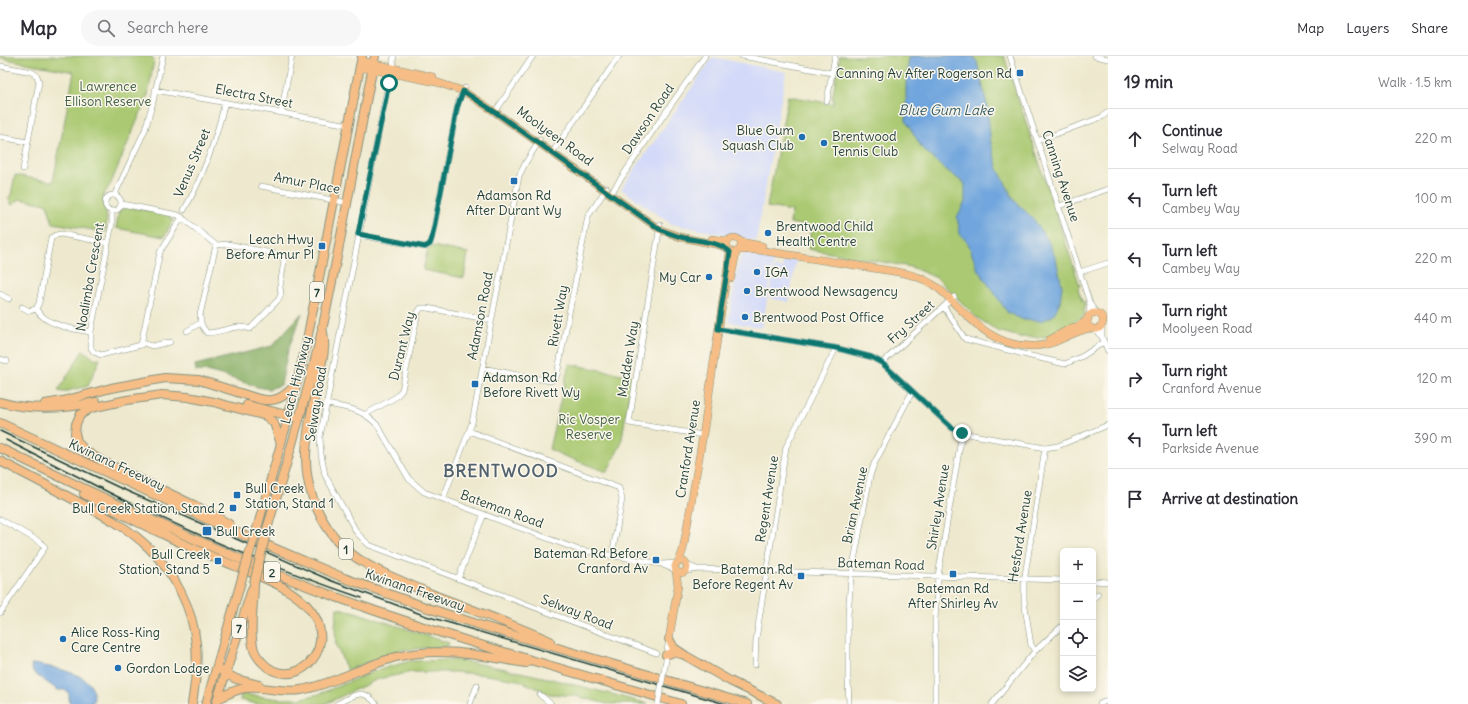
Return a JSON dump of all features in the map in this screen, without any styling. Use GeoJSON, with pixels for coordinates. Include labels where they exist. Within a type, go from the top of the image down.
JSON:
{"type":"FeatureCollection","features":[{"type":"Feature","properties":{"kind":"highway","name":"Leach Highway"},"geometry":{"type":"LineString","coordinates":[[206,704],[297,385],[312,321],[361,61]]}},
{"type":"Feature","properties":{"kind":"highway","name":"Leach Highway"},"geometry":{"type":"LineString","coordinates":[[217,701],[254,583],[267,529],[299,419],[322,327],[348,203],[374,63]]}},
{"type":"Feature","properties":{"kind":"highway","name":"1"},"geometry":{"type":"LineString","coordinates":[[322,327],[324,348],[309,429],[306,460],[311,492],[325,523],[334,536],[355,556],[382,573],[524,630],[574,652]]}},
{"type":"Feature","properties":{"kind":"highway"},"geometry":{"type":"LineString","coordinates":[[12,405],[38,405],[63,401],[110,388],[165,378],[199,380],[258,399],[268,400],[278,399],[284,396],[297,385]]}},
{"type":"Feature","properties":{"kind":"highway"},"geometry":{"type":"LineString","coordinates":[[0,402],[38,409],[62,408],[92,405],[148,392],[168,391],[225,399],[299,419]]}},
{"type":"Feature","properties":{"kind":"highway"},"geometry":{"type":"LineString","coordinates":[[107,402],[162,396],[202,399],[266,416],[274,423],[281,444]]}},
{"type":"Feature","properties":{"kind":"highway"},"geometry":{"type":"LineString","coordinates":[[92,405],[80,415],[75,428],[77,441],[85,451],[104,462],[204,510],[276,549]]}},
{"type":"Feature","properties":{"kind":"highway","name":"Kwinana Freeway"},"geometry":{"type":"LineString","coordinates":[[0,423],[222,526],[344,578],[490,628],[747,704]]}},
{"type":"Feature","properties":{"kind":"highway"},"geometry":{"type":"LineString","coordinates":[[0,449],[163,535],[265,579],[300,599],[316,617],[321,636],[320,646],[317,653],[313,660],[306,666],[290,672],[281,672],[273,670],[258,657],[253,648],[252,627],[254,583]]}},
{"type":"Feature","properties":{"kind":"highway","name":"2"},"geometry":{"type":"LineString","coordinates":[[0,449],[156,522],[273,573],[382,613],[556,667]]}},
{"type":"Feature","properties":{"kind":"highway"},"geometry":{"type":"LineString","coordinates":[[0,461],[116,522],[148,546],[163,563],[177,584],[186,604],[194,632],[197,659],[192,704]]}},
{"type":"Feature","properties":{"kind":"highway"},"geometry":{"type":"LineString","coordinates":[[669,639],[674,648],[686,656],[730,681],[777,704]]}},
{"type":"Feature","properties":{"kind":"highway"},"geometry":{"type":"LineString","coordinates":[[217,701],[231,692],[247,688],[297,690],[316,687],[396,657],[432,651],[463,653],[556,667],[681,704]]}},
{"type":"Feature","properties":{"kind":"highway"},"geometry":{"type":"LineString","coordinates":[[666,657],[673,652],[686,656]]}},
{"type":"Feature","properties":{"kind":"highway"},"geometry":{"type":"LineString","coordinates":[[216,668],[236,679],[277,690]]}},
{"type":"Feature","properties":{"kind":"main road","name":"Moolyeen Road"},"geometry":{"type":"LineString","coordinates":[[361,61],[374,63],[395,71],[464,90],[660,227],[679,233],[705,238],[733,248],[911,271],[936,282],[978,327],[985,332],[1014,344],[1028,346],[1044,345],[1062,340],[1084,329],[1093,328]]}},
{"type":"Feature","properties":{"kind":"main road","name":"Cranford Avenue"},"geometry":{"type":"LineString","coordinates":[[669,639],[703,435],[715,352],[721,329],[733,248]]}},
{"type":"Feature","properties":{"kind":"main road","name":"Moolyeen Road"},"geometry":{"type":"LineString","coordinates":[[952,299],[976,321],[991,332],[1007,338],[1026,342],[1052,340],[1071,328],[1079,326],[1088,318]]}},
{"type":"Feature","properties":{"kind":"main road"},"geometry":{"type":"LineString","coordinates":[[1088,318],[1093,314],[1108,315]]}},
{"type":"Feature","properties":{"kind":"main road","name":"Canning Avenue"},"geometry":{"type":"LineString","coordinates":[[1099,314],[1104,323]]}},
{"type":"Feature","properties":{"kind":"main road","name":"Canning Avenue"},"geometry":{"type":"LineString","coordinates":[[1088,318],[1088,324],[1093,328]]}},
{"type":"Feature","properties":{"kind":"main road"},"geometry":{"type":"LineString","coordinates":[[1093,328],[1098,328],[1104,323]]}},
{"type":"Feature","properties":{"kind":"street"},"geometry":{"type":"LineString","coordinates":[[114,194],[121,198],[122,204],[117,210],[112,211],[106,207],[105,201],[109,196],[114,194],[144,130],[163,56]]}},
{"type":"Feature","properties":{"kind":"street"},"geometry":{"type":"LineString","coordinates":[[281,112],[292,56]]}},
{"type":"Feature","properties":{"kind":"street"},"geometry":{"type":"LineString","coordinates":[[394,56],[393,62],[395,71]]}},
{"type":"Feature","properties":{"kind":"street"},"geometry":{"type":"LineString","coordinates":[[496,111],[533,56]]}},
{"type":"Feature","properties":{"kind":"street"},"geometry":{"type":"LineString","coordinates":[[553,152],[619,56]]}},
{"type":"Feature","properties":{"kind":"street","name":"Dawson Road"},"geometry":{"type":"LineString","coordinates":[[608,191],[652,132],[705,56]]}},
{"type":"Feature","properties":{"kind":"street"},"geometry":{"type":"LineString","coordinates":[[742,56],[832,73]]}},
{"type":"Feature","properties":{"kind":"street"},"geometry":{"type":"LineString","coordinates":[[827,101],[835,56]]}},
{"type":"Feature","properties":{"kind":"street","name":"Canning Avenue"},"geometry":{"type":"LineString","coordinates":[[1010,56],[1090,304],[1099,314]]}},
{"type":"Feature","properties":{"kind":"street"},"geometry":{"type":"LineString","coordinates":[[1095,56],[1108,59]]}},
{"type":"Feature","properties":{"kind":"street"},"geometry":{"type":"LineString","coordinates":[[0,66],[32,72],[37,76],[39,82],[23,168]]}},
{"type":"Feature","properties":{"kind":"street","name":"Selway Road"},"geometry":{"type":"LineString","coordinates":[[395,71],[387,89],[320,437],[320,454],[325,475],[356,533],[368,545],[656,653]]}},
{"type":"Feature","properties":{"kind":"street","name":"Electra Street"},"geometry":{"type":"LineString","coordinates":[[155,90],[349,125]]}},
{"type":"Feature","properties":{"kind":"street"},"geometry":{"type":"LineString","coordinates":[[358,234],[425,247],[430,244],[457,108],[464,90]]}},
{"type":"Feature","properties":{"kind":"street","name":"Venus Street"},"geometry":{"type":"LineString","coordinates":[[184,210],[212,150],[226,102]]}},
{"type":"Feature","properties":{"kind":"street"},"geometry":{"type":"LineString","coordinates":[[1037,141],[1102,117],[1108,112]]}},
{"type":"Feature","properties":{"kind":"street"},"geometry":{"type":"LineString","coordinates":[[0,137],[28,142]]}},
{"type":"Feature","properties":{"kind":"street","name":"Adamson Road"},"geometry":{"type":"LineString","coordinates":[[444,499],[469,431],[519,176],[539,142]]}},
{"type":"Feature","properties":{"kind":"street","name":"Amur Place"},"geometry":{"type":"LineString","coordinates":[[261,186],[348,203]]}},
{"type":"Feature","properties":{"kind":"street"},"geometry":{"type":"LineString","coordinates":[[1059,206],[1108,189]]}},
{"type":"Feature","properties":{"kind":"street","name":"Rivett Way"},"geometry":{"type":"LineString","coordinates":[[482,368],[550,380],[554,379],[558,375],[588,216],[608,191]]}},
{"type":"Feature","properties":{"kind":"street"},"geometry":{"type":"LineString","coordinates":[[122,204],[171,213],[182,218],[216,245],[228,244],[281,256],[284,261],[280,287],[280,299],[250,329],[242,326],[215,333],[207,333],[203,329],[200,322],[201,309],[216,245]]}},
{"type":"Feature","properties":{"kind":"street","name":"Noalimba Crescent"},"geometry":{"type":"LineString","coordinates":[[112,211],[112,223],[90,332],[91,348],[94,352],[101,356],[138,347],[142,343]]}},
{"type":"Feature","properties":{"kind":"street"},"geometry":{"type":"LineString","coordinates":[[170,342],[152,346],[142,343],[160,252],[182,218]]}},
{"type":"Feature","properties":{"kind":"street","name":"Madden Way"},"geometry":{"type":"LineString","coordinates":[[660,227],[629,423],[703,435]]}},
{"type":"Feature","properties":{"kind":"street"},"geometry":{"type":"LineString","coordinates":[[22,307],[29,311],[36,309],[40,303],[51,238],[53,236],[61,234],[108,243]]}},
{"type":"Feature","properties":{"kind":"street"},"geometry":{"type":"LineString","coordinates":[[1080,272],[1108,263]]}},
{"type":"Feature","properties":{"kind":"street"},"geometry":{"type":"LineString","coordinates":[[0,294],[8,299]]}},
{"type":"Feature","properties":{"kind":"street","name":"Fry Street"},"geometry":{"type":"LineString","coordinates":[[882,363],[952,299]]}},
{"type":"Feature","properties":{"kind":"street","name":"Canning Avenue"},"geometry":{"type":"LineString","coordinates":[[1088,318],[1090,304]]}},
{"type":"Feature","properties":{"kind":"street"},"geometry":{"type":"LineString","coordinates":[[944,307],[965,339],[1065,364],[1083,356],[1103,340]]}},
{"type":"Feature","properties":{"kind":"street","name":"Durant Way"},"geometry":{"type":"LineString","coordinates":[[366,414],[396,397],[402,390],[419,310],[427,308],[491,320]]}},
{"type":"Feature","properties":{"kind":"street"},"geometry":{"type":"LineString","coordinates":[[36,309],[42,317],[56,324],[90,332]]}},
{"type":"Feature","properties":{"kind":"street"},"geometry":{"type":"LineString","coordinates":[[187,331],[200,322]]}},
{"type":"Feature","properties":{"kind":"street","name":"Canning Avenue"},"geometry":{"type":"LineString","coordinates":[[1103,340],[1104,323]]}},
{"type":"Feature","properties":{"kind":"street","name":"Canning Avenue"},"geometry":{"type":"LineString","coordinates":[[1093,328],[1103,340],[1108,351]]}},
{"type":"Feature","properties":{"kind":"street"},"geometry":{"type":"LineString","coordinates":[[721,329],[836,348],[871,357],[882,363],[952,428],[962,433],[1045,448],[1058,446],[1108,425]]}},
{"type":"Feature","properties":{"kind":"street","name":"Regent Avenue"},"geometry":{"type":"LineString","coordinates":[[755,665],[756,639],[786,447],[836,348]]}},
{"type":"Feature","properties":{"kind":"street"},"geometry":{"type":"LineString","coordinates":[[0,359],[7,361]]}},
{"type":"Feature","properties":{"kind":"street","name":"Brian Avenue"},"geometry":{"type":"LineString","coordinates":[[850,704],[848,680],[848,615],[852,574],[870,476],[874,464],[912,392]]}},
{"type":"Feature","properties":{"kind":"street","name":"Bateman Road"},"geometry":{"type":"LineString","coordinates":[[326,404],[354,409],[366,414],[378,426],[409,479],[424,492],[579,550],[699,569],[1060,580]]}},
{"type":"Feature","properties":{"kind":"street"},"geometry":{"type":"LineString","coordinates":[[469,431],[619,488],[622,499],[612,556]]}},
{"type":"Feature","properties":{"kind":"street","name":"Shirley Avenue"},"geometry":{"type":"LineString","coordinates":[[935,704],[935,619],[938,576],[962,433]]}},
{"type":"Feature","properties":{"kind":"street","name":"Hesford Avenue"},"geometry":{"type":"LineString","coordinates":[[1035,650],[1031,645],[1023,589],[1045,448]]}},
{"type":"Feature","properties":{"kind":"street"},"geometry":{"type":"LineString","coordinates":[[458,579],[484,514]]}},
{"type":"Feature","properties":{"kind":"street"},"geometry":{"type":"LineString","coordinates":[[0,519],[40,542],[45,547],[0,613]]}},
{"type":"Feature","properties":{"kind":"street"},"geometry":{"type":"LineString","coordinates":[[1096,581],[1108,582]]}},
{"type":"Feature","properties":{"kind":"street"},"geometry":{"type":"LineString","coordinates":[[992,704],[1035,650],[1060,627]]}},
{"type":"Feature","properties":{"kind":"street","name":"Cranford Avenue"},"geometry":{"type":"LineString","coordinates":[[658,704],[669,639]]}},
{"type":"Feature","properties":{"kind":"street"},"geometry":{"type":"LineString","coordinates":[[470,704],[477,685]]}},
{"type":"Feature","properties":{"kind":"street"},"geometry":{"type":"LineString","coordinates":[[337,704],[358,694],[365,693],[371,697],[376,704]]}},
{"type":"Feature","properties":{"kind":"street"},"geometry":{"type":"LineString","coordinates":[[540,695],[551,704]]}},
{"type":"Feature","properties":{"kind":"street"},"geometry":{"type":"LineString","coordinates":[[1100,704],[1108,700]]}},
{"type":"Feature","properties":{"kind":"shaded area"},"geometry":{"type":"Polygon","coordinates":[[[713,57],[786,72],[756,241],[671,224],[621,189],[713,57]]]}},
{"type":"Feature","properties":{"kind":"shaded area"},"geometry":{"type":"Polygon","coordinates":[[[745,252],[775,254],[762,328],[728,322],[739,260],[745,252]]]}},
{"type":"Feature","properties":{"kind":"shaded area"},"geometry":{"type":"Polygon","coordinates":[[[784,258],[796,260],[789,302],[769,298],[774,267],[782,268],[784,258]]]}},
{"type":"Feature","properties":{"kind":"green space","name":"Lawrence Ellison Reserve"},"geometry":{"type":"Polygon","coordinates":[[[0,56],[151,56],[154,60],[148,95],[111,183],[103,196],[107,218],[105,232],[53,223],[47,204],[20,199],[12,205],[8,198],[11,195],[15,175],[53,182],[74,72],[0,58],[0,56]]]}},
{"type":"Feature","properties":{"kind":"green space"},"geometry":{"type":"Polygon","coordinates":[[[840,56],[1004,56],[1080,285],[1078,289],[1082,301],[1085,302],[1084,316],[1053,337],[1020,337],[998,331],[976,317],[937,278],[911,267],[808,249],[811,227],[790,223],[792,211],[767,207],[788,96],[833,104],[834,99],[832,99],[840,56]]]}},
{"type":"Feature","properties":{"kind":"green space"},"geometry":{"type":"Polygon","coordinates":[[[128,207],[168,214],[173,221],[164,237],[116,228],[119,211],[128,207]]]}},
{"type":"Feature","properties":{"kind":"green space"},"geometry":{"type":"Polygon","coordinates":[[[432,246],[468,253],[464,278],[423,270],[428,247],[432,246]]]}},
{"type":"Feature","properties":{"kind":"green space"},"geometry":{"type":"Polygon","coordinates":[[[302,313],[288,350],[281,385],[269,389],[257,387],[210,372],[196,371],[195,365],[272,346],[302,313]]]}},
{"type":"Feature","properties":{"kind":"green space"},"geometry":{"type":"Polygon","coordinates":[[[83,350],[94,359],[100,359],[88,386],[63,392],[58,391],[83,350]]]}},
{"type":"Feature","properties":{"kind":"green space","name":"Ric Vosper Reserve"},"geometry":{"type":"Polygon","coordinates":[[[569,364],[632,376],[621,444],[607,472],[549,449],[569,364]]]}},
{"type":"Feature","properties":{"kind":"green space"},"geometry":{"type":"Polygon","coordinates":[[[337,608],[352,611],[449,643],[448,646],[401,650],[347,670],[336,645],[335,626],[337,608]]]}},
{"type":"Feature","properties":{"kind":"green space"},"geometry":{"type":"Polygon","coordinates":[[[455,660],[577,685],[648,704],[607,704],[576,696],[550,694],[518,680],[455,672],[412,672],[378,679],[325,704],[256,704],[240,700],[241,694],[280,699],[299,699],[319,694],[375,671],[410,661],[455,660]]]}},
{"type":"Feature","properties":{"kind":"water","name":"Blue Gum Lake"},"geometry":{"type":"Polygon","coordinates":[[[910,56],[973,56],[977,62],[987,105],[991,144],[998,169],[1014,200],[1034,220],[1047,239],[1056,259],[1062,286],[1060,302],[1053,316],[1041,321],[1024,320],[1008,313],[977,268],[968,243],[960,234],[957,217],[965,202],[965,184],[940,165],[922,148],[906,121],[906,84],[910,56]]]}},
{"type":"Feature","properties":{"kind":"water"},"geometry":{"type":"Polygon","coordinates":[[[34,664],[63,670],[83,678],[90,684],[94,692],[93,702],[90,704],[70,704],[69,694],[66,690],[58,690],[39,677],[33,672],[31,665],[34,664]]]}},
{"type":"Feature","properties":{"kind":"railway"},"geometry":{"type":"LineString","coordinates":[[0,431],[118,487],[332,581],[426,616],[725,704]]}},
{"type":"Feature","properties":{"kind":"railway"},"geometry":{"type":"LineString","coordinates":[[6,440],[112,494],[204,537],[298,575],[362,598]]}},
{"type":"Feature","properties":{"kind":"place","name":"Canning Av After Rogerson Rd"},"geometry":{"type":"Point","coordinates":[1020,73]}},
{"type":"Feature","properties":{"kind":"place","name":"Blue Gum Squash Club"},"geometry":{"type":"Point","coordinates":[802,137]}},
{"type":"Feature","properties":{"kind":"place","name":"Brentwood Tennis Club"},"geometry":{"type":"Point","coordinates":[824,143]}},
{"type":"Feature","properties":{"kind":"place","name":"Adamson Rd After Durant Wy"},"geometry":{"type":"Point","coordinates":[514,181]}},
{"type":"Feature","properties":{"kind":"place","name":"Brentwood Child Health Centre"},"geometry":{"type":"Point","coordinates":[768,233]}},
{"type":"Feature","properties":{"kind":"place","name":"Leach Hwy Before Amur Pl"},"geometry":{"type":"Point","coordinates":[322,246]}},
{"type":"Feature","properties":{"kind":"place","name":"IGA"},"geometry":{"type":"Point","coordinates":[757,272]}},
{"type":"Feature","properties":{"kind":"place","name":"My Car"},"geometry":{"type":"Point","coordinates":[709,277]}},
{"type":"Feature","properties":{"kind":"place","name":"Brentwood Newsagency"},"geometry":{"type":"Point","coordinates":[747,291]}},
{"type":"Feature","properties":{"kind":"place","name":"Brentwood Post Office"},"geometry":{"type":"Point","coordinates":[745,317]}},
{"type":"Feature","properties":{"kind":"place","name":"Adamson Rd Before Rivett Wy"},"geometry":{"type":"Point","coordinates":[475,384]}},
{"type":"Feature","properties":{"kind":"place","name":"Bull Creek Station, Stand 1"},"geometry":{"type":"Point","coordinates":[237,495]}},
{"type":"Feature","properties":{"kind":"place","name":"Bull Creek Station, Stand 2"},"geometry":{"type":"Point","coordinates":[233,508]}},
{"type":"Feature","properties":{"kind":"place","name":"Bull Creek"},"geometry":{"type":"Point","coordinates":[207,531]}},
{"type":"Feature","properties":{"kind":"place","name":"Bateman Rd Before Cranford Av"},"geometry":{"type":"Point","coordinates":[656,560]}},
{"type":"Feature","properties":{"kind":"place","name":"Bull Creek Station, Stand 5"},"geometry":{"type":"Point","coordinates":[218,561]}},
{"type":"Feature","properties":{"kind":"place","name":"Bateman Rd After Shirley Av"},"geometry":{"type":"Point","coordinates":[953,574]}},
{"type":"Feature","properties":{"kind":"place","name":"Bateman Rd Before Regent Av"},"geometry":{"type":"Point","coordinates":[801,576]}},
{"type":"Feature","properties":{"kind":"place","name":"Alice Ross-King Care Centre"},"geometry":{"type":"Point","coordinates":[63,639]}},
{"type":"Feature","properties":{"kind":"place","name":"Gordon Lodge"},"geometry":{"type":"Point","coordinates":[118,668]}},
{"type":"Feature","properties":{"kind":"district","name":"BRENTWOOD"},"geometry":{"type":"Point","coordinates":[501,471]}},
{"type":"Feature","properties":{"kind":"route"},"geometry":{"type":"LineString","coordinates":[[389,83],[358,234],[425,247],[430,244],[457,108],[463,91],[495,112],[659,229],[680,237],[727,248],[730,252],[718,329],[836,348],[871,357],[882,363],[952,428],[962,433]]}}]}
